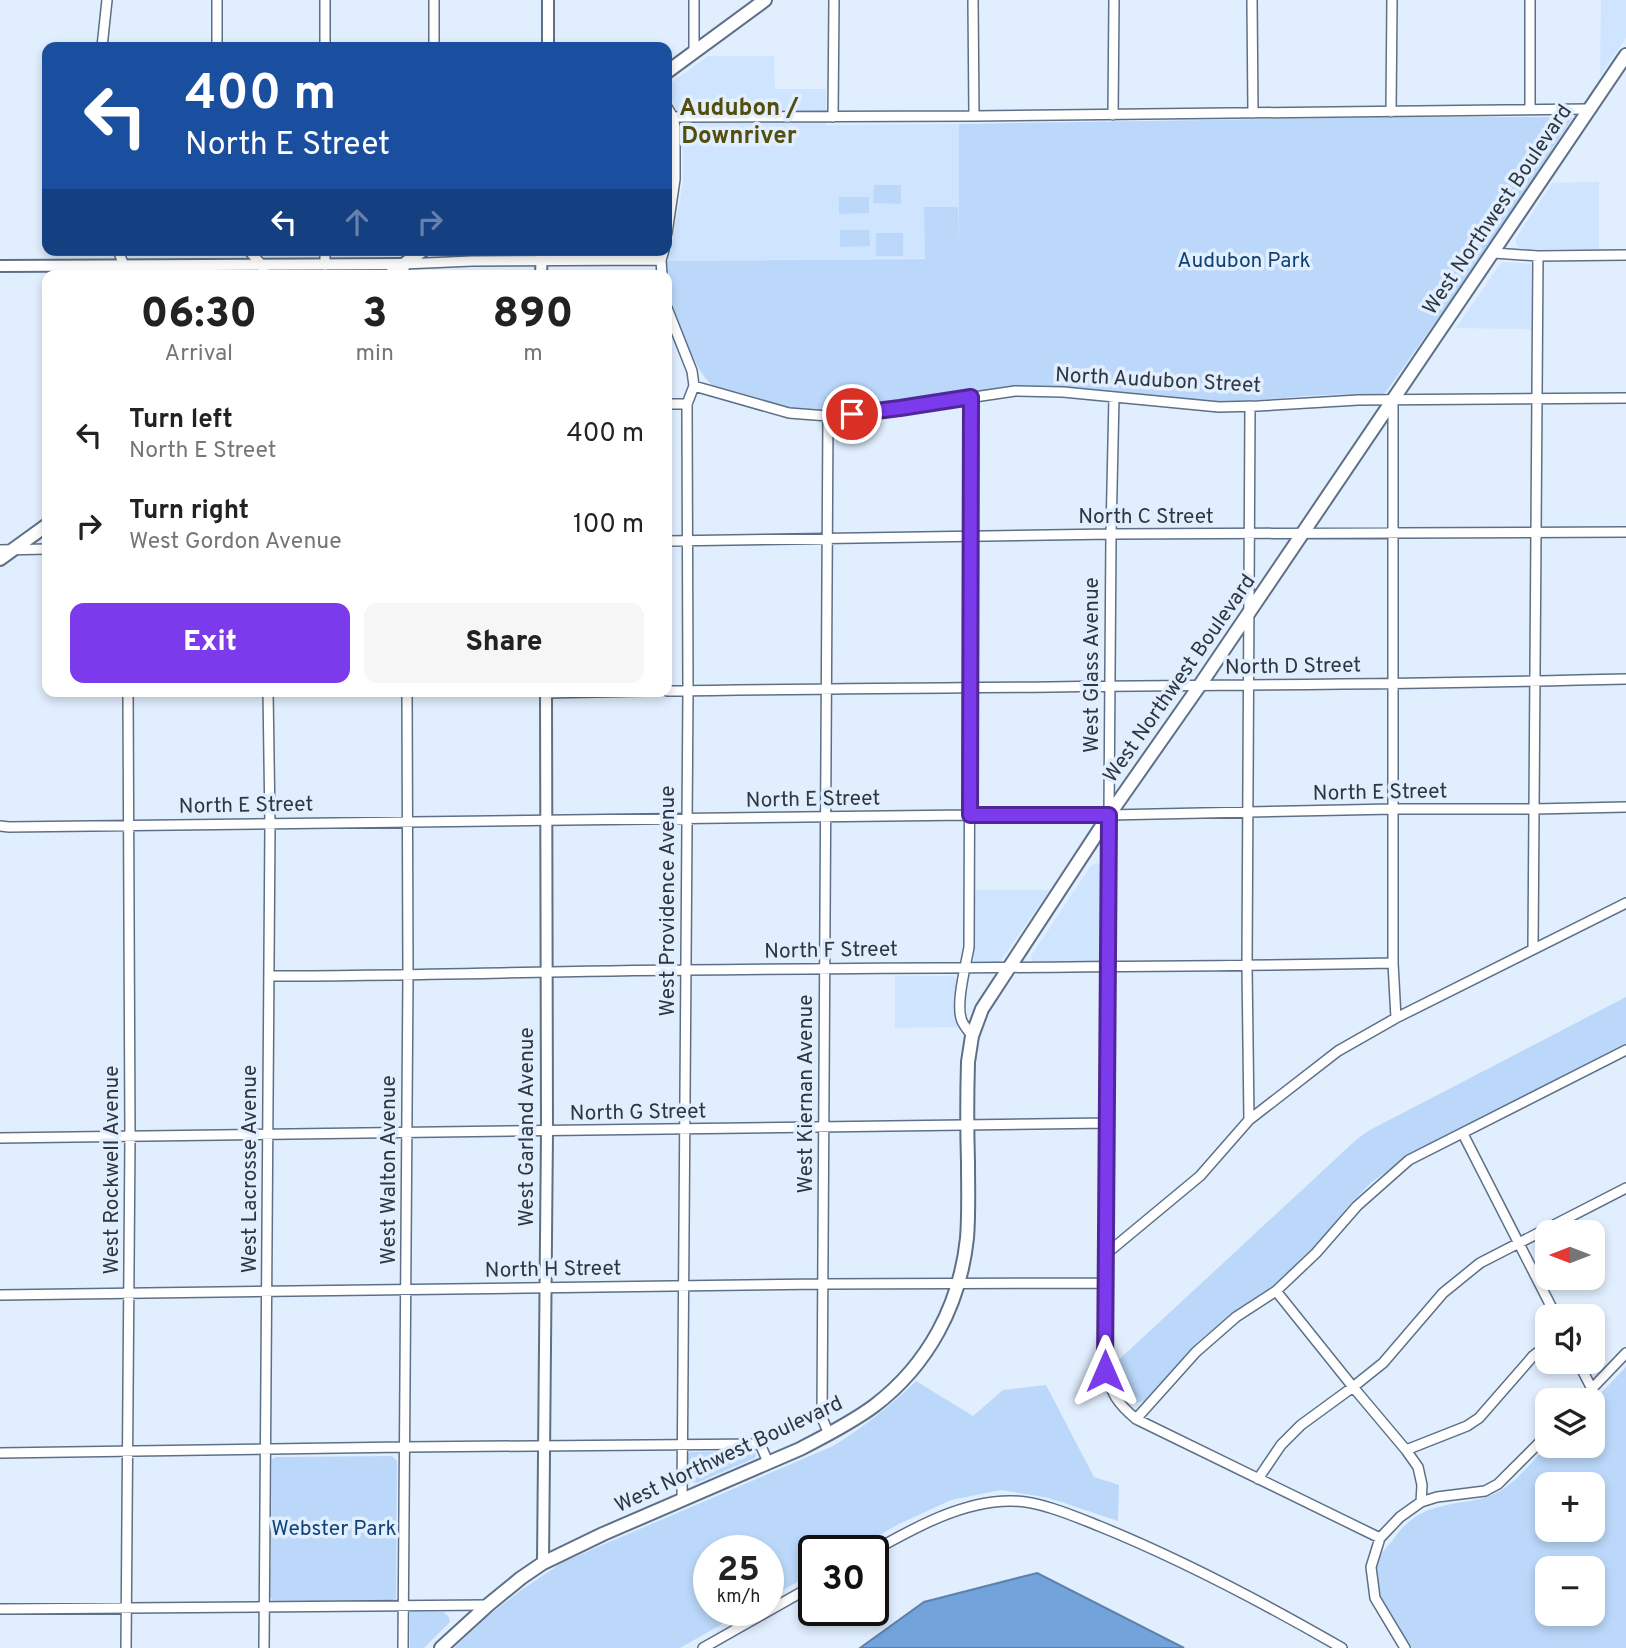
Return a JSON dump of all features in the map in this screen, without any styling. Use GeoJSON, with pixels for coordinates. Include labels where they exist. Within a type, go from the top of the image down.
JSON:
{"type":"FeatureCollection","features":[{"type":"Feature","properties":{"kind":"main road"},"geometry":{"type":"LineString","coordinates":[[672,68],[765,0]]}},
{"type":"Feature","properties":{"kind":"main road","name":"West Northwest Boulevard"},"geometry":{"type":"LineString","coordinates":[[441,1648],[488,1605],[543,1563],[575,1546],[829,1434],[876,1405],[925,1354],[944,1324],[958,1284],[967,1238],[968,1062],[972,1036],[982,1009],[1109,815],[1249,614],[1626,55]]}},
{"type":"Feature","properties":{"kind":"main road"},"geometry":{"type":"LineString","coordinates":[[404,270],[417,256]]}},
{"type":"Feature","properties":{"kind":"main road"},"geometry":{"type":"LineString","coordinates":[[0,559],[42,529]]}},
{"type":"Feature","properties":{"kind":"street"},"geometry":{"type":"LineString","coordinates":[[103,42],[107,0]]}},
{"type":"Feature","properties":{"kind":"street"},"geometry":{"type":"LineString","coordinates":[[216,42],[217,0]]}},
{"type":"Feature","properties":{"kind":"street"},"geometry":{"type":"LineString","coordinates":[[325,0],[325,42]]}},
{"type":"Feature","properties":{"kind":"street"},"geometry":{"type":"LineString","coordinates":[[434,42],[435,0]]}},
{"type":"Feature","properties":{"kind":"street"},"geometry":{"type":"LineString","coordinates":[[548,0],[548,42]]}},
{"type":"Feature","properties":{"kind":"street"},"geometry":{"type":"LineString","coordinates":[[694,0],[694,53]]}},
{"type":"Feature","properties":{"kind":"street"},"geometry":{"type":"LineString","coordinates":[[833,117],[834,0]]}},
{"type":"Feature","properties":{"kind":"street"},"geometry":{"type":"LineString","coordinates":[[973,0],[974,117]]}},
{"type":"Feature","properties":{"kind":"street"},"geometry":{"type":"LineString","coordinates":[[1114,0],[1114,115]]}},
{"type":"Feature","properties":{"kind":"street"},"geometry":{"type":"LineString","coordinates":[[1252,0],[1252,113]]}},
{"type":"Feature","properties":{"kind":"street"},"geometry":{"type":"LineString","coordinates":[[1391,112],[1392,0]]}},
{"type":"Feature","properties":{"kind":"street"},"geometry":{"type":"LineString","coordinates":[[1530,0],[1530,109]]}},
{"type":"Feature","properties":{"kind":"street"},"geometry":{"type":"LineString","coordinates":[[672,203],[676,179],[676,127],[673,117],[974,117],[1590,109]]}},
{"type":"Feature","properties":{"kind":"street"},"geometry":{"type":"LineString","coordinates":[[1494,253],[1538,256],[1626,255]]}},
{"type":"Feature","properties":{"kind":"street"},"geometry":{"type":"LineString","coordinates":[[325,256],[325,265]]}},
{"type":"Feature","properties":{"kind":"street"},"geometry":{"type":"LineString","coordinates":[[0,266],[124,270],[263,270],[325,265],[404,270],[542,256]]}},
{"type":"Feature","properties":{"kind":"street"},"geometry":{"type":"LineString","coordinates":[[1533,948],[1538,256]]}},
{"type":"Feature","properties":{"kind":"street"},"geometry":{"type":"LineString","coordinates":[[672,321],[692,371],[694,386]]}},
{"type":"Feature","properties":{"kind":"street","name":"North Audubon Street"},"geometry":{"type":"LineString","coordinates":[[694,386],[789,414],[828,416],[1027,391],[1063,392],[1187,405],[1250,406],[1326,400],[1626,398]]}},
{"type":"Feature","properties":{"kind":"street","name":"West Providence Avenue"},"geometry":{"type":"LineString","coordinates":[[682,1500],[688,691],[687,404],[694,386]]}},
{"type":"Feature","properties":{"kind":"street"},"geometry":{"type":"LineString","coordinates":[[971,397],[969,947],[962,978],[961,1019],[972,1036]]}},
{"type":"Feature","properties":{"kind":"street","name":"West Glass Avenue"},"geometry":{"type":"LineString","coordinates":[[1114,397],[1105,1371],[1113,1394],[1122,1407],[1136,1419]]}},
{"type":"Feature","properties":{"kind":"street"},"geometry":{"type":"LineString","coordinates":[[1393,400],[1393,963],[1396,1018]]}},
{"type":"Feature","properties":{"kind":"street"},"geometry":{"type":"LineString","coordinates":[[672,404],[687,404]]}},
{"type":"Feature","properties":{"kind":"street"},"geometry":{"type":"LineString","coordinates":[[1249,1120],[1247,966],[1250,406]]}},
{"type":"Feature","properties":{"kind":"street","name":"West Kiernan Avenue"},"geometry":{"type":"LineString","coordinates":[[828,416],[822,1418],[829,1434]]}},
{"type":"Feature","properties":{"kind":"street","name":"North C Street"},"geometry":{"type":"LineString","coordinates":[[672,541],[1111,534],[1626,532]]}},
{"type":"Feature","properties":{"kind":"street"},"geometry":{"type":"LineString","coordinates":[[0,550],[42,549]]}},
{"type":"Feature","properties":{"kind":"street","name":"North D Street"},"geometry":{"type":"LineString","coordinates":[[672,691],[1626,679]]}},
{"type":"Feature","properties":{"kind":"street","name":"West Rockwell Avenue"},"geometry":{"type":"LineString","coordinates":[[126,1648],[130,1137],[128,697]]}},
{"type":"Feature","properties":{"kind":"street","name":"West Lacrosse Avenue"},"geometry":{"type":"LineString","coordinates":[[264,1648],[270,824],[268,697]]}},
{"type":"Feature","properties":{"kind":"street","name":"West Walton Avenue"},"geometry":{"type":"LineString","coordinates":[[403,1648],[408,975],[407,697]]}},
{"type":"Feature","properties":{"kind":"street","name":"West Garland Avenue"},"geometry":{"type":"LineString","coordinates":[[543,1563],[547,1131],[546,697]]}},
{"type":"Feature","properties":{"kind":"street","name":"North E Street"},"geometry":{"type":"LineString","coordinates":[[0,825],[22,827],[1109,815],[1626,807]]}},
{"type":"Feature","properties":{"kind":"street"},"geometry":{"type":"LineString","coordinates":[[1106,1254],[1200,1176],[1249,1120],[1338,1052],[1396,1018],[1626,903]]}},
{"type":"Feature","properties":{"kind":"street","name":"North F Street"},"geometry":{"type":"LineString","coordinates":[[269,976],[1393,963]]}},
{"type":"Feature","properties":{"kind":"street"},"geometry":{"type":"LineString","coordinates":[[1380,1538],[1136,1419],[1196,1352],[1236,1317],[1276,1291],[1316,1253],[1357,1206],[1409,1160],[1626,1050]]}},
{"type":"Feature","properties":{"kind":"street","name":"North G Street"},"geometry":{"type":"LineString","coordinates":[[0,1138],[1108,1124]]}},
{"type":"Feature","properties":{"kind":"street"},"geometry":{"type":"LineString","coordinates":[[1463,1134],[1550,1304]]}},
{"type":"Feature","properties":{"kind":"street"},"geometry":{"type":"LineString","coordinates":[[1258,1479],[1280,1445],[1301,1425],[1383,1363],[1443,1293],[1479,1263],[1626,1188]]}},
{"type":"Feature","properties":{"kind":"street","name":"North H Street"},"geometry":{"type":"LineString","coordinates":[[0,1295],[1106,1283]]}},
{"type":"Feature","properties":{"kind":"street"},"geometry":{"type":"LineString","coordinates":[[1276,1291],[1418,1467],[1422,1485],[1421,1502]]}},
{"type":"Feature","properties":{"kind":"street"},"geometry":{"type":"LineString","coordinates":[[1593,1388],[1626,1353]]}},
{"type":"Feature","properties":{"kind":"street"},"geometry":{"type":"LineString","coordinates":[[1406,1450],[1467,1426],[1479,1418],[1535,1354]]}},
{"type":"Feature","properties":{"kind":"street"},"geometry":{"type":"LineString","coordinates":[[0,1453],[760,1444],[768,1462]]}},
{"type":"Feature","properties":{"kind":"street"},"geometry":{"type":"LineString","coordinates":[[1405,1648],[1375,1598],[1371,1567],[1380,1538],[1400,1517],[1421,1502],[1492,1488],[1535,1447]]}},
{"type":"Feature","properties":{"kind":"street"},"geometry":{"type":"LineString","coordinates":[[889,1543],[927,1523],[972,1506],[1015,1501],[1066,1513],[1135,1541],[1225,1585],[1342,1648]]}},
{"type":"Feature","properties":{"kind":"street"},"geometry":{"type":"LineString","coordinates":[[703,1648],[798,1595]]}},
{"type":"Feature","properties":{"kind":"street"},"geometry":{"type":"LineString","coordinates":[[0,1609],[488,1605]]}},
{"type":"Feature","properties":{"kind":"shaded area"},"geometry":{"type":"Polygon","coordinates":[[[1601,0],[1626,0],[1626,38],[1600,76],[1601,0]]]}},
{"type":"Feature","properties":{"kind":"shaded area"},"geometry":{"type":"Polygon","coordinates":[[[708,56],[774,56],[775,89],[826,89],[826,125],[959,124],[959,258],[667,261],[668,256],[672,256],[672,235],[675,231],[683,182],[680,122],[672,100],[672,82],[708,56]]]}},
{"type":"Feature","properties":{"kind":"shaded area"},"geometry":{"type":"Polygon","coordinates":[[[1599,182],[1599,249],[1518,247],[1516,238],[1552,183],[1599,182]]]}},
{"type":"Feature","properties":{"kind":"shaded area"},"geometry":{"type":"Polygon","coordinates":[[[1500,264],[1531,264],[1531,329],[1456,328],[1500,264]]]}},
{"type":"Feature","properties":{"kind":"shaded area"},"geometry":{"type":"Polygon","coordinates":[[[1096,863],[1103,867],[1102,960],[1098,963],[1032,962],[1031,956],[1090,867],[1096,863]]]}},
{"type":"Feature","properties":{"kind":"shaded area"},"geometry":{"type":"Polygon","coordinates":[[[974,890],[1050,890],[999,963],[974,961],[974,890]]]}},
{"type":"Feature","properties":{"kind":"shaded area"},"geometry":{"type":"Polygon","coordinates":[[[895,976],[954,976],[957,980],[957,1027],[895,1028],[895,976]]]}},
{"type":"Feature","properties":{"kind":"green space","name":"Audubon Park"},"geometry":{"type":"Polygon","coordinates":[[[1573,117],[1487,249],[1382,395],[1196,402],[1073,389],[1032,388],[817,412],[773,405],[712,385],[701,373],[686,346],[673,311],[672,270],[668,270],[667,261],[925,259],[924,207],[958,207],[959,249],[959,124],[1573,117]]]}},
{"type":"Feature","properties":{"kind":"green space"},"geometry":{"type":"Polygon","coordinates":[[[874,185],[901,185],[901,204],[873,203],[874,185]]]}},
{"type":"Feature","properties":{"kind":"green space"},"geometry":{"type":"Polygon","coordinates":[[[839,197],[869,197],[869,213],[839,214],[839,197]]]}},
{"type":"Feature","properties":{"kind":"green space"},"geometry":{"type":"Polygon","coordinates":[[[840,230],[869,230],[870,246],[840,247],[840,230]]]}},
{"type":"Feature","properties":{"kind":"green space"},"geometry":{"type":"Polygon","coordinates":[[[876,233],[903,233],[903,256],[876,256],[876,233]]]}},
{"type":"Feature","properties":{"kind":"green space"},"geometry":{"type":"Polygon","coordinates":[[[1626,997],[1626,1044],[1407,1157],[1372,1182],[1349,1205],[1316,1246],[1276,1284],[1235,1311],[1200,1340],[1146,1400],[1132,1402],[1123,1393],[1112,1366],[1356,1140],[1368,1131],[1626,997]]]}},
{"type":"Feature","properties":{"kind":"green space"},"geometry":{"type":"Polygon","coordinates":[[[1626,1367],[1626,1648],[1412,1648],[1392,1618],[1380,1595],[1375,1573],[1382,1553],[1404,1526],[1424,1512],[1444,1505],[1484,1498],[1515,1480],[1536,1458],[1605,1458],[1605,1389],[1626,1367]]]}},
{"type":"Feature","properties":{"kind":"green space"},"geometry":{"type":"Polygon","coordinates":[[[916,1381],[973,1416],[1003,1390],[1046,1385],[1094,1477],[1119,1485],[1118,1521],[1049,1498],[1001,1490],[951,1500],[880,1535],[798,1535],[798,1582],[784,1589],[784,1535],[693,1535],[693,1626],[719,1626],[680,1648],[454,1648],[488,1616],[563,1562],[833,1446],[916,1381]]]}},
{"type":"Feature","properties":{"kind":"green space"},"geometry":{"type":"Polygon","coordinates":[[[751,1451],[756,1454],[755,1458],[697,1483],[691,1482],[686,1476],[687,1455],[690,1452],[751,1451]]]}},
{"type":"Feature","properties":{"kind":"green space","name":"Webster Park"},"geometry":{"type":"Polygon","coordinates":[[[392,1456],[397,1461],[396,1598],[390,1601],[273,1601],[270,1597],[272,1459],[392,1456]]]}},
{"type":"Feature","properties":{"kind":"green space"},"geometry":{"type":"Polygon","coordinates":[[[410,1612],[444,1612],[450,1622],[424,1648],[410,1648],[410,1612]]]}},
{"type":"Feature","properties":{"kind":"water"},"geometry":{"type":"Polygon","coordinates":[[[1037,1573],[1184,1648],[860,1648],[924,1602],[1037,1573]]]}},
{"type":"Feature","properties":{"kind":"district","name":"Audubon / Downriver"},"geometry":{"type":"Point","coordinates":[739,123]}},
{"type":"Feature","properties":{"kind":"route"},"geometry":{"type":"LineString","coordinates":[[852,414],[971,397],[970,815],[1109,815],[1105,1371]]}}]}
